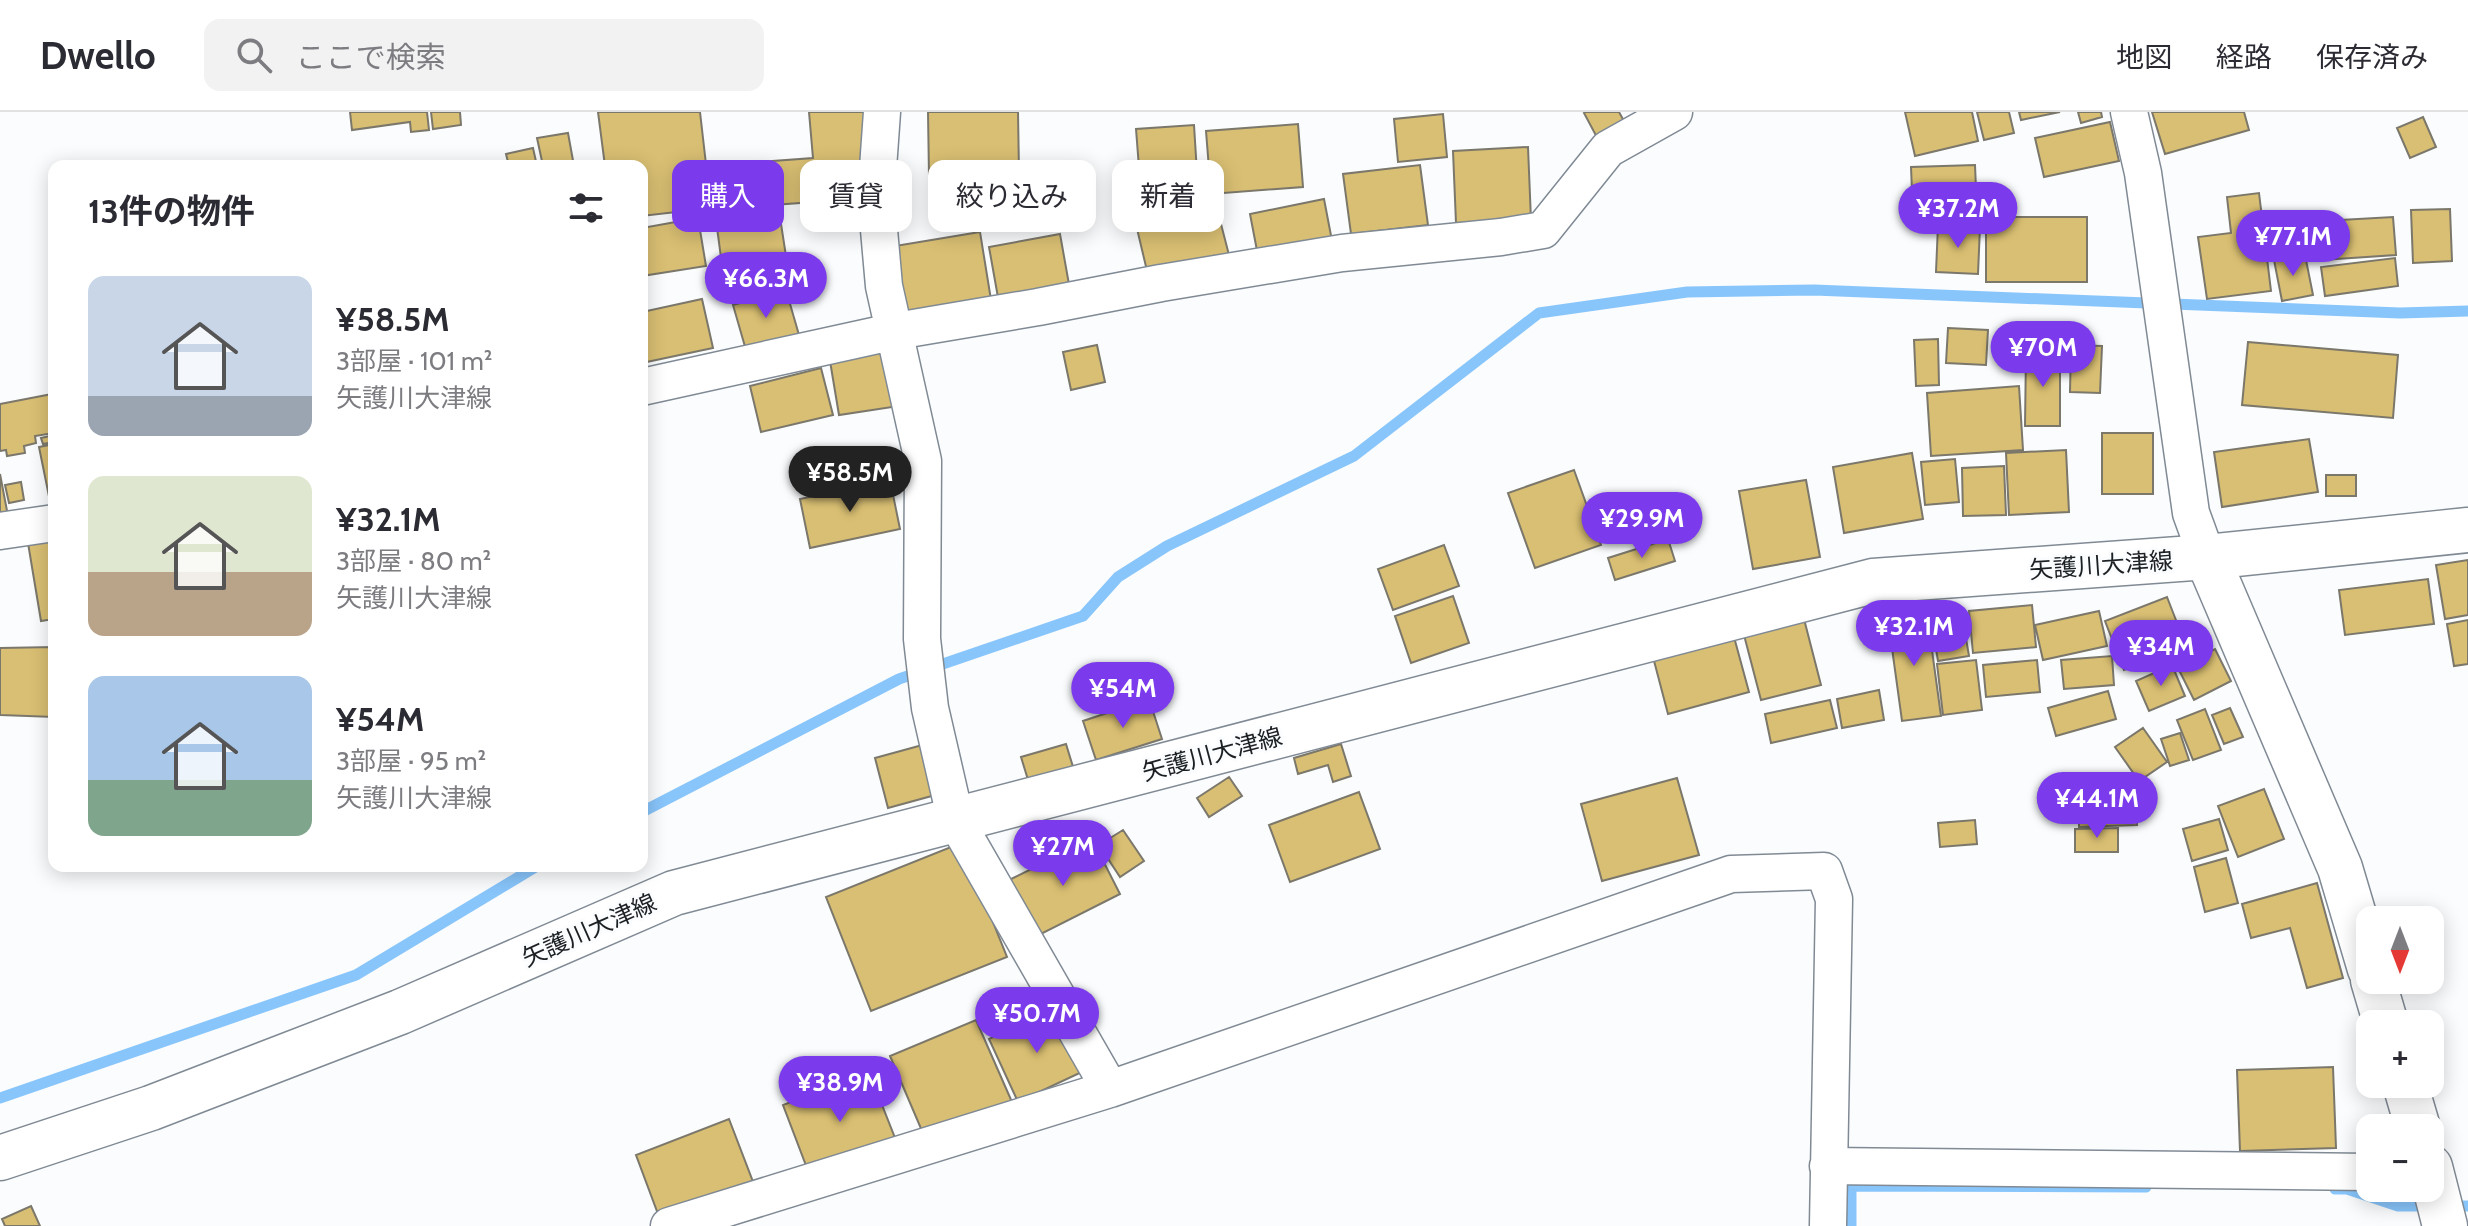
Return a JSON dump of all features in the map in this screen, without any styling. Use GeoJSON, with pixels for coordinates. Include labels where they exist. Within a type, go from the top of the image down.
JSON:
{"type":"FeatureCollection","features":[{"type":"Feature","properties":{"kind":"main road","name":"矢護川大津線"},"geometry":{"type":"LineString","coordinates":[[0,1158],[151,1108],[400,1012],[674,893],[1873,581],[2207,557],[2468,530]]}},
{"type":"Feature","properties":{"kind":"main road"},"geometry":{"type":"LineString","coordinates":[[2207,557],[2340,868],[2356,922]]}},
{"type":"Feature","properties":{"kind":"main road"},"geometry":{"type":"LineString","coordinates":[[2439,1202],[2445,1226]]}},
{"type":"Feature","properties":{"kind":"street"},"geometry":{"type":"LineString","coordinates":[[882,112],[876,196],[884,286],[923,461],[922,639],[930,708],[956,821],[1110,1089]]}},
{"type":"Feature","properties":{"kind":"street"},"geometry":{"type":"LineString","coordinates":[[648,386],[896,331],[1342,253],[1543,230],[1608,149],[1674,112]]}},
{"type":"Feature","properties":{"kind":"street"},"geometry":{"type":"LineString","coordinates":[[2129,112],[2143,173],[2191,513],[2207,557]]}},
{"type":"Feature","properties":{"kind":"street"},"geometry":{"type":"LineString","coordinates":[[0,531],[48,524]]}},
{"type":"Feature","properties":{"kind":"street"},"geometry":{"type":"LineString","coordinates":[[669,1226],[1110,1089],[1731,874],[1824,871],[1834,899],[1828,1226]]}},
{"type":"Feature","properties":{"kind":"street"},"geometry":{"type":"LineString","coordinates":[[1828,1166],[2356,1172]]}},
{"type":"Feature","properties":{"kind":"building"},"geometry":{"type":"Polygon","coordinates":[[[350,112],[427,112],[429,130],[411,132],[410,122],[352,130],[350,112]]]}},
{"type":"Feature","properties":{"kind":"building"},"geometry":{"type":"Polygon","coordinates":[[[431,112],[460,112],[461,125],[433,129],[431,112]]]}},
{"type":"Feature","properties":{"kind":"building"},"geometry":{"type":"Polygon","coordinates":[[[598,112],[700,112],[706,160],[672,160],[672,213],[648,215],[648,160],[604,160],[598,112]]]}},
{"type":"Feature","properties":{"kind":"building"},"geometry":{"type":"Polygon","coordinates":[[[809,112],[864,112],[867,160],[800,160],[800,203],[784,204],[784,160],[813,158],[809,112]]]}},
{"type":"Feature","properties":{"kind":"building"},"geometry":{"type":"Polygon","coordinates":[[[928,112],[1018,112],[1019,160],[929,160],[928,112]]]}},
{"type":"Feature","properties":{"kind":"building"},"geometry":{"type":"Polygon","coordinates":[[[1586,112],[1619,112],[1629,130],[1601,145],[1586,112]]]}},
{"type":"Feature","properties":{"kind":"building"},"geometry":{"type":"Polygon","coordinates":[[[1905,112],[1972,112],[1978,141],[1915,156],[1905,112]]]}},
{"type":"Feature","properties":{"kind":"building"},"geometry":{"type":"Polygon","coordinates":[[[1977,112],[2009,112],[2014,133],[1984,140],[1977,112]]]}},
{"type":"Feature","properties":{"kind":"building"},"geometry":{"type":"Polygon","coordinates":[[[2019,112],[2060,112],[2021,120],[2019,112]]]}},
{"type":"Feature","properties":{"kind":"building"},"geometry":{"type":"Polygon","coordinates":[[[2078,112],[2101,112],[2102,117],[2081,123],[2078,112]]]}},
{"type":"Feature","properties":{"kind":"building"},"geometry":{"type":"Polygon","coordinates":[[[2152,112],[2244,112],[2249,130],[2165,154],[2152,112]]]}},
{"type":"Feature","properties":{"kind":"building"},"geometry":{"type":"Polygon","coordinates":[[[1443,114],[1447,157],[1398,162],[1394,119],[1443,114]]]}},
{"type":"Feature","properties":{"kind":"building"},"geometry":{"type":"Polygon","coordinates":[[[2423,117],[2436,147],[2410,158],[2397,128],[2423,117]]]}},
{"type":"Feature","properties":{"kind":"building"},"geometry":{"type":"Polygon","coordinates":[[[2110,122],[2119,161],[2044,177],[2035,138],[2110,122]]]}},
{"type":"Feature","properties":{"kind":"building"},"geometry":{"type":"Polygon","coordinates":[[[1298,124],[1303,187],[1224,193],[1224,160],[1208,160],[1206,131],[1298,124]]]}},
{"type":"Feature","properties":{"kind":"building"},"geometry":{"type":"Polygon","coordinates":[[[1194,125],[1196,160],[1138,160],[1136,129],[1194,125]]]}},
{"type":"Feature","properties":{"kind":"building"},"geometry":{"type":"Polygon","coordinates":[[[568,133],[573,160],[542,160],[537,138],[568,133]]]}},
{"type":"Feature","properties":{"kind":"building"},"geometry":{"type":"Polygon","coordinates":[[[1528,147],[1531,220],[1456,223],[1453,151],[1528,147]]]}},
{"type":"Feature","properties":{"kind":"building"},"geometry":{"type":"Polygon","coordinates":[[[533,148],[536,160],[508,160],[506,154],[533,148]]]}},
{"type":"Feature","properties":{"kind":"building"},"geometry":{"type":"Polygon","coordinates":[[[1420,165],[1428,225],[1351,234],[1343,174],[1420,165]]]}},
{"type":"Feature","properties":{"kind":"building"},"geometry":{"type":"Polygon","coordinates":[[[1975,165],[1977,212],[1913,215],[1911,167],[1975,165]]]}},
{"type":"Feature","properties":{"kind":"building"},"geometry":{"type":"Polygon","coordinates":[[[2259,193],[2271,291],[2207,299],[2198,237],[2231,233],[2227,197],[2259,193]]]}},
{"type":"Feature","properties":{"kind":"building"},"geometry":{"type":"Polygon","coordinates":[[[1324,199],[1333,246],[1259,261],[1250,214],[1324,199]]]}},
{"type":"Feature","properties":{"kind":"building"},"geometry":{"type":"Polygon","coordinates":[[[2450,209],[2452,261],[2413,263],[2411,210],[2450,209]]]}},
{"type":"Feature","properties":{"kind":"building"},"geometry":{"type":"Polygon","coordinates":[[[1986,217],[2087,217],[2087,282],[1986,282],[1986,217]]]}},
{"type":"Feature","properties":{"kind":"building"},"geometry":{"type":"Polygon","coordinates":[[[2393,217],[2396,255],[2307,261],[2305,222],[2393,217]]]}},
{"type":"Feature","properties":{"kind":"building"},"geometry":{"type":"Polygon","coordinates":[[[672,223],[672,232],[700,232],[706,266],[648,275],[648,227],[672,223]]]}},
{"type":"Feature","properties":{"kind":"building"},"geometry":{"type":"Polygon","coordinates":[[[1938,225],[1980,227],[1978,274],[1936,272],[1938,225]]]}},
{"type":"Feature","properties":{"kind":"building"},"geometry":{"type":"Polygon","coordinates":[[[718,232],[782,232],[786,256],[722,265],[718,232]]]}},
{"type":"Feature","properties":{"kind":"building"},"geometry":{"type":"Polygon","coordinates":[[[980,232],[992,306],[908,320],[895,246],[980,232]]]}},
{"type":"Feature","properties":{"kind":"building"},"geometry":{"type":"Polygon","coordinates":[[[1138,232],[1223,232],[1229,255],[1148,275],[1138,232]]]}},
{"type":"Feature","properties":{"kind":"building"},"geometry":{"type":"Polygon","coordinates":[[[1060,234],[1070,290],[999,303],[989,247],[1060,234]]]}},
{"type":"Feature","properties":{"kind":"building"},"geometry":{"type":"Polygon","coordinates":[[[2305,255],[2313,295],[2282,301],[2274,260],[2305,255]]]}},
{"type":"Feature","properties":{"kind":"building"},"geometry":{"type":"Polygon","coordinates":[[[2395,258],[2398,286],[2325,296],[2321,267],[2395,258]]]}},
{"type":"Feature","properties":{"kind":"building"},"geometry":{"type":"Polygon","coordinates":[[[786,290],[799,335],[746,350],[733,305],[786,290]]]}},
{"type":"Feature","properties":{"kind":"building"},"geometry":{"type":"Polygon","coordinates":[[[702,299],[713,348],[648,362],[648,311],[702,299]]]}},
{"type":"Feature","properties":{"kind":"building"},"geometry":{"type":"Polygon","coordinates":[[[1948,328],[1988,330],[1986,365],[1946,363],[1948,328]]]}},
{"type":"Feature","properties":{"kind":"building"},"geometry":{"type":"Polygon","coordinates":[[[1938,339],[1939,385],[1916,386],[1914,340],[1938,339]]]}},
{"type":"Feature","properties":{"kind":"building"},"geometry":{"type":"Polygon","coordinates":[[[2248,342],[2398,355],[2393,418],[2242,405],[2248,342]]]}},
{"type":"Feature","properties":{"kind":"building"},"geometry":{"type":"Polygon","coordinates":[[[889,345],[899,406],[839,415],[829,355],[889,345]]]}},
{"type":"Feature","properties":{"kind":"building"},"geometry":{"type":"Polygon","coordinates":[[[1097,345],[1105,382],[1071,390],[1063,352],[1097,345]]]}},
{"type":"Feature","properties":{"kind":"building"},"geometry":{"type":"Polygon","coordinates":[[[2071,345],[2102,346],[2100,393],[2070,392],[2071,345]]]}},
{"type":"Feature","properties":{"kind":"building"},"geometry":{"type":"Polygon","coordinates":[[[2026,352],[2060,352],[2060,426],[2025,426],[2026,352]]]}},
{"type":"Feature","properties":{"kind":"building"},"geometry":{"type":"Polygon","coordinates":[[[821,368],[833,415],[761,432],[750,386],[821,368]]]}},
{"type":"Feature","properties":{"kind":"building"},"geometry":{"type":"Polygon","coordinates":[[[2019,386],[2023,450],[1931,456],[1927,393],[2019,386]]]}},
{"type":"Feature","properties":{"kind":"building"},"geometry":{"type":"Polygon","coordinates":[[[48,395],[48,434],[35,436],[36,443],[24,446],[25,453],[7,456],[6,450],[0,451],[0,404],[48,395]]]}},
{"type":"Feature","properties":{"kind":"building"},"geometry":{"type":"Polygon","coordinates":[[[2102,433],[2153,433],[2153,494],[2102,494],[2102,433]]]}},
{"type":"Feature","properties":{"kind":"building"},"geometry":{"type":"Polygon","coordinates":[[[2309,439],[2318,492],[2222,507],[2214,452],[2309,439]]]}},
{"type":"Feature","properties":{"kind":"building"},"geometry":{"type":"Polygon","coordinates":[[[48,445],[48,491],[39,447],[48,445]]]}},
{"type":"Feature","properties":{"kind":"building"},"geometry":{"type":"Polygon","coordinates":[[[2066,450],[2069,512],[2009,515],[2006,453],[2066,450]]]}},
{"type":"Feature","properties":{"kind":"building"},"geometry":{"type":"Polygon","coordinates":[[[1912,453],[1923,519],[1844,533],[1833,467],[1912,453]]]}},
{"type":"Feature","properties":{"kind":"building"},"geometry":{"type":"Polygon","coordinates":[[[1955,459],[1959,502],[1925,505],[1921,462],[1955,459]]]}},
{"type":"Feature","properties":{"kind":"building"},"geometry":{"type":"Polygon","coordinates":[[[2004,466],[2006,515],[1963,516],[1962,468],[2004,466]]]}},
{"type":"Feature","properties":{"kind":"building"},"geometry":{"type":"Polygon","coordinates":[[[1574,470],[1601,545],[1535,568],[1508,493],[1574,470]]]}},
{"type":"Feature","properties":{"kind":"building"},"geometry":{"type":"Polygon","coordinates":[[[0,474],[8,516],[0,518],[0,474]]]}},
{"type":"Feature","properties":{"kind":"building"},"geometry":{"type":"Polygon","coordinates":[[[2326,475],[2356,475],[2356,496],[2326,496],[2326,475]]]}},
{"type":"Feature","properties":{"kind":"building"},"geometry":{"type":"Polygon","coordinates":[[[890,480],[900,529],[810,548],[800,499],[890,480]]]}},
{"type":"Feature","properties":{"kind":"building"},"geometry":{"type":"Polygon","coordinates":[[[1806,480],[1820,557],[1753,569],[1739,491],[1806,480]]]}},
{"type":"Feature","properties":{"kind":"building"},"geometry":{"type":"Polygon","coordinates":[[[21,482],[24,500],[9,503],[5,485],[21,482]]]}},
{"type":"Feature","properties":{"kind":"building"},"geometry":{"type":"Polygon","coordinates":[[[1668,539],[1675,561],[1615,580],[1608,558],[1668,539]]]}},
{"type":"Feature","properties":{"kind":"building"},"geometry":{"type":"Polygon","coordinates":[[[48,540],[48,620],[41,621],[28,543],[48,540]]]}},
{"type":"Feature","properties":{"kind":"building"},"geometry":{"type":"Polygon","coordinates":[[[1444,545],[1459,586],[1393,610],[1378,569],[1444,545]]]}},
{"type":"Feature","properties":{"kind":"building"},"geometry":{"type":"Polygon","coordinates":[[[2468,560],[2468,615],[2445,619],[2436,565],[2468,560]]]}},
{"type":"Feature","properties":{"kind":"building"},"geometry":{"type":"Polygon","coordinates":[[[2428,579],[2434,624],[2345,635],[2339,590],[2428,579]]]}},
{"type":"Feature","properties":{"kind":"building"},"geometry":{"type":"Polygon","coordinates":[[[1453,596],[1469,643],[1411,663],[1395,616],[1453,596]]]}},
{"type":"Feature","properties":{"kind":"building"},"geometry":{"type":"Polygon","coordinates":[[[2167,597],[2186,646],[2124,670],[2105,621],[2167,597]]]}},
{"type":"Feature","properties":{"kind":"building"},"geometry":{"type":"Polygon","coordinates":[[[2032,605],[2036,647],[1973,653],[1969,611],[2032,605]]]}},
{"type":"Feature","properties":{"kind":"building"},"geometry":{"type":"Polygon","coordinates":[[[2099,611],[2107,646],[2043,660],[2035,625],[2099,611]]]}},
{"type":"Feature","properties":{"kind":"building"},"geometry":{"type":"Polygon","coordinates":[[[1927,614],[1941,716],[1902,721],[1888,619],[1927,614]]]}},
{"type":"Feature","properties":{"kind":"building"},"geometry":{"type":"Polygon","coordinates":[[[1804,619],[1821,685],[1761,700],[1744,635],[1804,619]]]}},
{"type":"Feature","properties":{"kind":"building"},"geometry":{"type":"Polygon","coordinates":[[[2468,620],[2468,664],[2454,666],[2447,624],[2468,620]]]}},
{"type":"Feature","properties":{"kind":"building"},"geometry":{"type":"Polygon","coordinates":[[[1963,621],[1969,656],[1938,661],[1932,625],[1963,621]]]}},
{"type":"Feature","properties":{"kind":"building"},"geometry":{"type":"Polygon","coordinates":[[[1734,637],[1749,692],[1668,714],[1653,657],[1734,637]]]}},
{"type":"Feature","properties":{"kind":"building"},"geometry":{"type":"Polygon","coordinates":[[[48,647],[48,717],[0,715],[0,648],[48,647]]]}},
{"type":"Feature","properties":{"kind":"building"},"geometry":{"type":"Polygon","coordinates":[[[2215,649],[2231,681],[2194,700],[2178,668],[2215,649]]]}},
{"type":"Feature","properties":{"kind":"building"},"geometry":{"type":"Polygon","coordinates":[[[2112,656],[2114,685],[2064,689],[2061,660],[2112,656]]]}},
{"type":"Feature","properties":{"kind":"building"},"geometry":{"type":"Polygon","coordinates":[[[1976,660],[1982,710],[1943,715],[1937,664],[1976,660]]]}},
{"type":"Feature","properties":{"kind":"building"},"geometry":{"type":"Polygon","coordinates":[[[2037,660],[2040,692],[1986,697],[1983,665],[2037,660]]]}},
{"type":"Feature","properties":{"kind":"building"},"geometry":{"type":"Polygon","coordinates":[[[2172,665],[2185,696],[2149,711],[2136,681],[2172,665]]]}},
{"type":"Feature","properties":{"kind":"building"},"geometry":{"type":"Polygon","coordinates":[[[1879,690],[1884,720],[1842,728],[1837,699],[1879,690]]]}},
{"type":"Feature","properties":{"kind":"building"},"geometry":{"type":"Polygon","coordinates":[[[2108,691],[2116,719],[2056,736],[2048,708],[2108,691]]]}},
{"type":"Feature","properties":{"kind":"building"},"geometry":{"type":"Polygon","coordinates":[[[1149,699],[1162,739],[1096,760],[1083,721],[1149,699]]]}},
{"type":"Feature","properties":{"kind":"building"},"geometry":{"type":"Polygon","coordinates":[[[1830,700],[1837,728],[1771,743],[1765,714],[1830,700]]]}},
{"type":"Feature","properties":{"kind":"building"},"geometry":{"type":"Polygon","coordinates":[[[2230,708],[2243,737],[2224,744],[2212,715],[2230,708]]]}},
{"type":"Feature","properties":{"kind":"building"},"geometry":{"type":"Polygon","coordinates":[[[2205,709],[2221,750],[2193,760],[2177,720],[2205,709]]]}},
{"type":"Feature","properties":{"kind":"building"},"geometry":{"type":"Polygon","coordinates":[[[2143,728],[2167,762],[2139,781],[2115,747],[2143,728]]]}},
{"type":"Feature","properties":{"kind":"building"},"geometry":{"type":"Polygon","coordinates":[[[2180,733],[2189,760],[2170,766],[2161,739],[2180,733]]]}},
{"type":"Feature","properties":{"kind":"building"},"geometry":{"type":"Polygon","coordinates":[[[926,744],[939,794],[888,808],[875,758],[926,744]]]}},
{"type":"Feature","properties":{"kind":"building"},"geometry":{"type":"Polygon","coordinates":[[[1066,744],[1074,770],[1029,783],[1021,757],[1066,744]]]}},
{"type":"Feature","properties":{"kind":"building"},"geometry":{"type":"Polygon","coordinates":[[[1341,744],[1351,776],[1333,782],[1328,765],[1298,774],[1294,758],[1341,744]]]}},
{"type":"Feature","properties":{"kind":"building"},"geometry":{"type":"Polygon","coordinates":[[[1229,777],[1242,796],[1209,817],[1197,798],[1229,777]]]}},
{"type":"Feature","properties":{"kind":"building"},"geometry":{"type":"Polygon","coordinates":[[[1677,778],[1699,855],[1602,881],[1581,804],[1677,778]]]}},
{"type":"Feature","properties":{"kind":"building"},"geometry":{"type":"Polygon","coordinates":[[[2264,789],[2284,839],[2238,857],[2218,806],[2264,789]]]}},
{"type":"Feature","properties":{"kind":"building"},"geometry":{"type":"Polygon","coordinates":[[[1359,792],[1380,849],[1290,882],[1269,825],[1359,792]]]}},
{"type":"Feature","properties":{"kind":"building"},"geometry":{"type":"Polygon","coordinates":[[[2136,807],[2137,825],[2079,827],[2079,809],[2136,807]]]}},
{"type":"Feature","properties":{"kind":"building"},"geometry":{"type":"Polygon","coordinates":[[[2219,819],[2228,850],[2192,861],[2183,829],[2219,819]]]}},
{"type":"Feature","properties":{"kind":"building"},"geometry":{"type":"Polygon","coordinates":[[[1975,820],[1977,844],[1940,847],[1938,823],[1975,820]]]}},
{"type":"Feature","properties":{"kind":"building"},"geometry":{"type":"Polygon","coordinates":[[[2118,828],[2118,852],[2075,852],[2075,829],[2118,828]]]}},
{"type":"Feature","properties":{"kind":"building"},"geometry":{"type":"Polygon","coordinates":[[[1123,830],[1144,861],[1120,877],[1099,845],[1123,830]]]}},
{"type":"Feature","properties":{"kind":"building"},"geometry":{"type":"Polygon","coordinates":[[[1092,839],[1120,894],[1035,937],[1007,881],[1092,839]]]}},
{"type":"Feature","properties":{"kind":"building"},"geometry":{"type":"Polygon","coordinates":[[[961,843],[1007,957],[871,1011],[826,897],[961,843]]]}},
{"type":"Feature","properties":{"kind":"building"},"geometry":{"type":"Polygon","coordinates":[[[2226,858],[2238,903],[2205,912],[2194,867],[2226,858]]]}},
{"type":"Feature","properties":{"kind":"building"},"geometry":{"type":"Polygon","coordinates":[[[2317,883],[2343,978],[2307,988],[2290,928],[2251,938],[2242,904],[2317,883]]]}},
{"type":"Feature","properties":{"kind":"building"},"geometry":{"type":"Polygon","coordinates":[[[1056,1007],[1086,1070],[1018,1102],[989,1039],[1056,1007]]]}},
{"type":"Feature","properties":{"kind":"building"},"geometry":{"type":"Polygon","coordinates":[[[976,1020],[1012,1102],[925,1138],[890,1056],[976,1020]]]}},
{"type":"Feature","properties":{"kind":"building"},"geometry":{"type":"Polygon","coordinates":[[[2333,1067],[2336,1148],[2240,1151],[2237,1070],[2333,1067]]]}},
{"type":"Feature","properties":{"kind":"building"},"geometry":{"type":"Polygon","coordinates":[[[869,1072],[897,1143],[810,1176],[783,1105],[869,1072]]]}},
{"type":"Feature","properties":{"kind":"building"},"geometry":{"type":"Polygon","coordinates":[[[729,1119],[755,1187],[661,1222],[636,1155],[729,1119]]]}},
{"type":"Feature","properties":{"kind":"building"},"geometry":{"type":"Polygon","coordinates":[[[31,1206],[40,1226],[5,1226],[2,1219],[31,1206]]]}},
{"type":"Feature","properties":{"kind":"waterway"},"geometry":{"type":"LineString","coordinates":[[648,809],[899,679],[1083,616],[1118,577],[1167,546],[1354,456],[1539,313],[1687,292],[1814,290],[2400,313],[2468,311]]}},
{"type":"Feature","properties":{"kind":"waterway"},"geometry":{"type":"LineString","coordinates":[[0,1098],[356,975],[527,872]]}},
{"type":"Feature","properties":{"kind":"waterway"},"geometry":{"type":"LineString","coordinates":[[1851,1226],[1851,1186],[2146,1187]]}},
{"type":"Feature","properties":{"kind":"waterway"},"geometry":{"type":"LineString","coordinates":[[2335,1189],[2347,1189],[2398,1206],[2431,1206]]}},
{"type":"Feature","properties":{"kind":"waterway"},"geometry":{"type":"LineString","coordinates":[[2448,1206],[2468,1206]]}}]}
